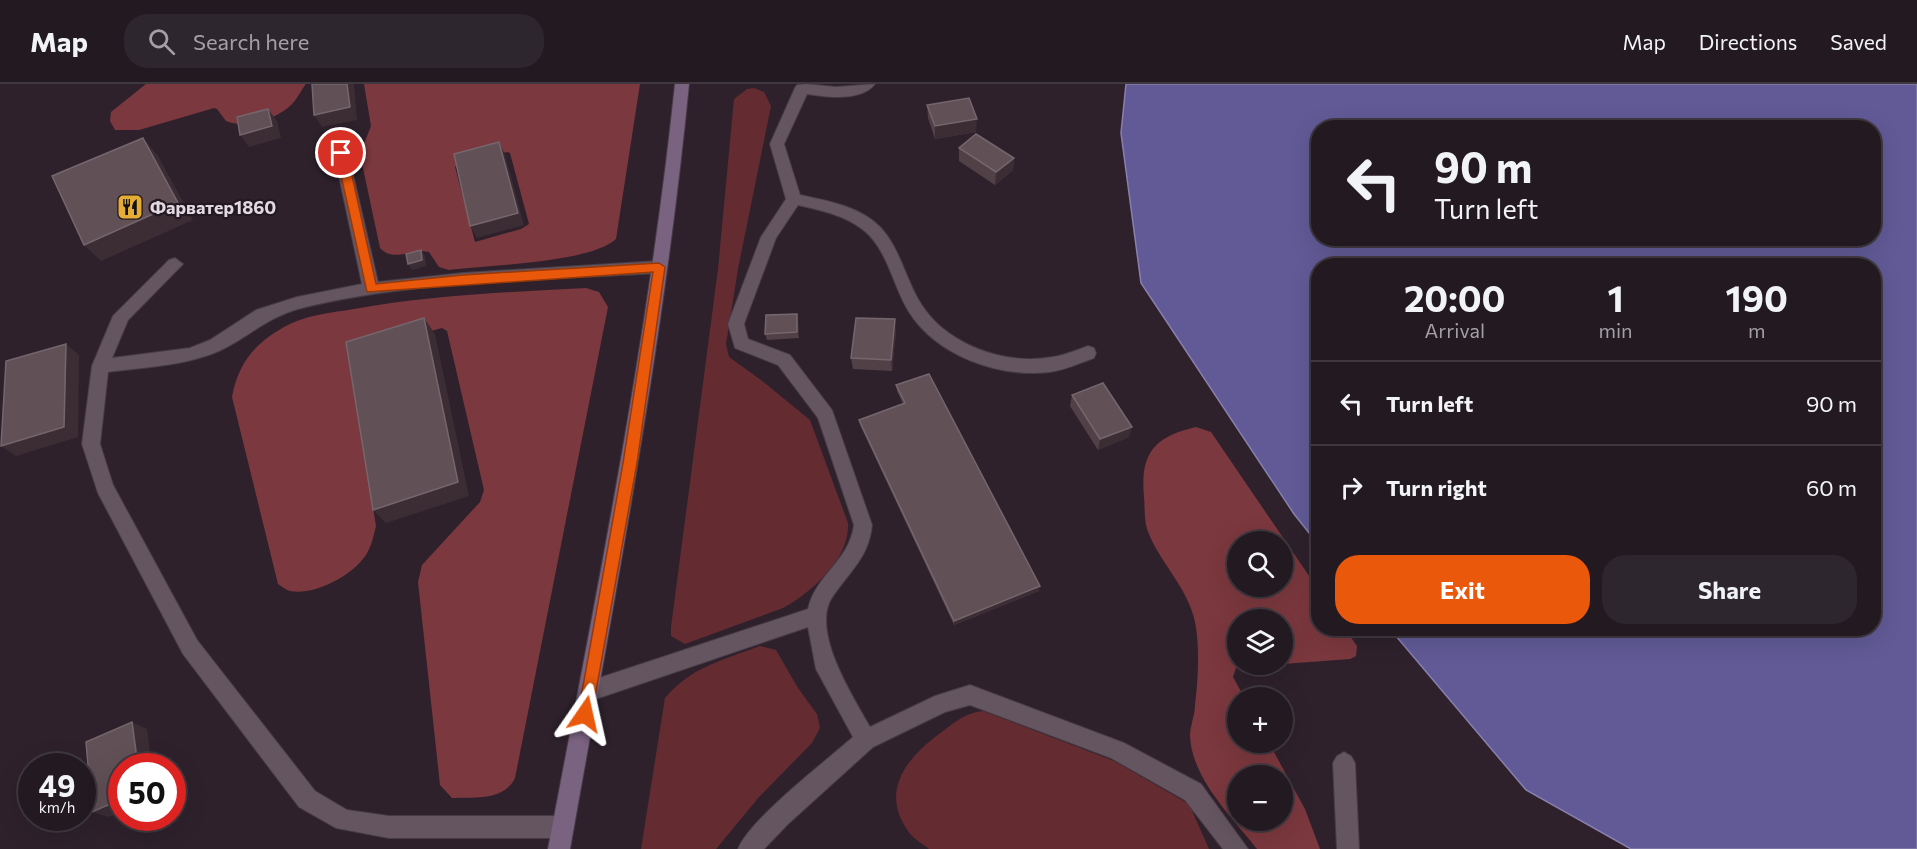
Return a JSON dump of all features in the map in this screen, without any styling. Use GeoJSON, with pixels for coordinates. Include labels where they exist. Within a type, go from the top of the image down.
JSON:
{"type":"FeatureCollection","features":[{"type":"Feature","properties":{"kind":"main road"},"geometry":{"type":"LineString","coordinates":[[559,849],[590,691],[630,463],[675,161],[682,84]]}},
{"type":"Feature","properties":{"kind":"lane"},"geometry":{"type":"LineString","coordinates":[[794,199],[777,144],[798,86],[831,93],[858,90],[868,84]]}},
{"type":"Feature","properties":{"kind":"lane"},"geometry":{"type":"LineString","coordinates":[[341,153],[371,289]]}},
{"type":"Feature","properties":{"kind":"lane"},"geometry":{"type":"LineString","coordinates":[[794,199],[852,214],[875,232],[916,310],[942,337],[963,349],[999,363],[1048,365],[1088,353]]}},
{"type":"Feature","properties":{"kind":"lane"},"geometry":{"type":"LineString","coordinates":[[794,199],[769,237],[736,324],[741,343],[784,360],[826,415],[863,525],[863,542],[856,556],[823,593],[818,602],[816,615],[826,669],[866,740]]}},
{"type":"Feature","properties":{"kind":"lane"},"geometry":{"type":"LineString","coordinates":[[175,264],[121,316],[100,366],[91,444],[104,487],[190,647],[307,799],[344,820],[389,827],[563,827]]}},
{"type":"Feature","properties":{"kind":"lane"},"geometry":{"type":"LineString","coordinates":[[100,366],[192,355],[216,345],[262,315],[297,303],[371,289],[463,279],[659,267]]}},
{"type":"Feature","properties":{"kind":"lane"},"geometry":{"type":"LineString","coordinates":[[590,691],[816,615]]}},
{"type":"Feature","properties":{"kind":"lane"},"geometry":{"type":"LineString","coordinates":[[749,849],[780,816],[866,740],[942,703],[970,695],[1117,750],[1193,792],[1237,849]]}},
{"type":"Feature","properties":{"kind":"lane"},"geometry":{"type":"LineString","coordinates":[[1344,764],[1348,849]]}},
{"type":"Feature","properties":{"kind":"shaded area"},"geometry":{"type":"Polygon","coordinates":[[[146,84],[306,84],[294,102],[286,109],[261,121],[242,124],[226,121],[214,108],[139,130],[115,130],[110,121],[111,112],[146,84]]]}},
{"type":"Feature","properties":{"kind":"shaded area"},"geometry":{"type":"Polygon","coordinates":[[[364,84],[640,84],[616,239],[603,247],[584,253],[537,262],[449,270],[439,267],[429,252],[397,255],[380,248],[360,154],[371,126],[364,84]],[[510,153],[460,163],[455,167],[475,242],[521,229],[529,224],[510,153]]]}},
{"type":"Feature","properties":{"kind":"shaded area"},"geometry":{"type":"Polygon","coordinates":[[[1126,84],[1917,84],[1917,849],[1631,849],[1526,790],[1396,636],[1881,636],[1881,258],[1311,258],[1311,535],[1294,514],[1141,283],[1121,133],[1126,84]]]}},
{"type":"Feature","properties":{"kind":"shaded area"},"geometry":{"type":"Polygon","coordinates":[[[754,88],[764,92],[771,106],[738,269],[726,344],[729,357],[810,420],[848,523],[847,536],[843,549],[827,573],[817,584],[794,601],[783,608],[685,644],[671,636],[671,627],[718,269],[734,99],[747,89],[754,88]]]}},
{"type":"Feature","properties":{"kind":"shaded area"},"geometry":{"type":"Polygon","coordinates":[[[586,288],[599,292],[608,307],[515,778],[504,791],[496,794],[452,798],[440,785],[418,582],[422,565],[480,502],[484,490],[447,331],[442,328],[361,350],[349,359],[376,526],[368,552],[356,566],[339,579],[309,591],[290,591],[278,584],[232,397],[235,385],[243,365],[264,340],[284,327],[309,317],[441,297],[586,288]]]}},
{"type":"Feature","properties":{"kind":"shaded area"},"geometry":{"type":"Polygon","coordinates":[[[1196,427],[1211,432],[1278,531],[1227,531],[1227,597],[1293,597],[1293,552],[1311,579],[1311,636],[1350,636],[1357,646],[1356,656],[1350,659],[1293,663],[1293,609],[1227,609],[1227,675],[1234,675],[1238,687],[1227,687],[1227,753],[1274,753],[1281,765],[1227,765],[1227,813],[1205,782],[1192,752],[1190,732],[1195,709],[1198,664],[1195,622],[1186,597],[1152,541],[1145,518],[1143,482],[1145,469],[1153,449],[1160,442],[1196,427]]]}},
{"type":"Feature","properties":{"kind":"shaded area"},"geometry":{"type":"Polygon","coordinates":[[[760,646],[776,650],[798,688],[817,714],[820,728],[812,743],[759,797],[716,849],[641,849],[665,698],[675,687],[697,672],[721,660],[760,646]]]}},
{"type":"Feature","properties":{"kind":"shaded area"},"geometry":{"type":"Polygon","coordinates":[[[983,711],[1114,761],[1189,804],[1209,849],[929,849],[910,834],[900,816],[896,802],[901,777],[916,754],[939,734],[965,716],[983,711]]]}},
{"type":"Feature","properties":{"kind":"shaded area"},"geometry":{"type":"Polygon","coordinates":[[[1293,787],[1305,809],[1320,849],[1257,849],[1242,831],[1293,831],[1293,787]]]}},
{"type":"Feature","properties":{"kind":"building"},"geometry":{"type":"Polygon","coordinates":[[[312,84],[347,84],[350,107],[314,115],[312,84]]]}},
{"type":"Feature","properties":{"kind":"building"},"geometry":{"type":"Polygon","coordinates":[[[969,98],[977,119],[935,126],[927,105],[969,98]]]}},
{"type":"Feature","properties":{"kind":"building"},"geometry":{"type":"Polygon","coordinates":[[[268,109],[272,126],[240,135],[237,117],[268,109]]]}},
{"type":"Feature","properties":{"kind":"building"},"geometry":{"type":"Polygon","coordinates":[[[976,134],[1014,158],[996,172],[959,148],[976,134]]]}},
{"type":"Feature","properties":{"kind":"building","name":"Фарватер1860"},"geometry":{"type":"Polygon","coordinates":[[[143,138],[178,203],[84,245],[52,176],[143,138]]]}},
{"type":"Feature","properties":{"kind":"building"},"geometry":{"type":"Polygon","coordinates":[[[499,142],[518,213],[470,226],[454,154],[499,142]]]}},
{"type":"Feature","properties":{"kind":"building"},"geometry":{"type":"Polygon","coordinates":[[[421,250],[422,260],[408,264],[406,254],[421,250]]]}},
{"type":"Feature","properties":{"kind":"building"},"geometry":{"type":"Polygon","coordinates":[[[797,314],[797,332],[765,334],[766,315],[797,314]]]}},
{"type":"Feature","properties":{"kind":"building"},"geometry":{"type":"Polygon","coordinates":[[[424,318],[458,482],[373,510],[346,342],[424,318]]]}},
{"type":"Feature","properties":{"kind":"building"},"geometry":{"type":"Polygon","coordinates":[[[856,318],[895,319],[891,360],[851,358],[856,318]]]}},
{"type":"Feature","properties":{"kind":"building"},"geometry":{"type":"Polygon","coordinates":[[[66,344],[64,427],[1,446],[6,361],[66,344]]]}},
{"type":"Feature","properties":{"kind":"building"},"geometry":{"type":"Polygon","coordinates":[[[929,374],[1040,586],[954,621],[859,420],[905,403],[896,385],[929,374]]]}},
{"type":"Feature","properties":{"kind":"building"},"geometry":{"type":"Polygon","coordinates":[[[1103,383],[1132,427],[1100,439],[1072,395],[1103,383]]]}},
{"type":"Feature","properties":{"kind":"building"},"geometry":{"type":"Polygon","coordinates":[[[132,722],[136,753],[108,753],[108,805],[96,810],[96,753],[87,753],[86,742],[132,722]]]}},
{"type":"Feature","properties":{"kind":"place","name":"Фарватер1860"},"geometry":{"type":"Point","coordinates":[130,207]}},
{"type":"Feature","properties":{"kind":"route"},"geometry":{"type":"LineString","coordinates":[[341,153],[371,289],[463,279],[659,267],[630,463],[585,714]]}}]}
